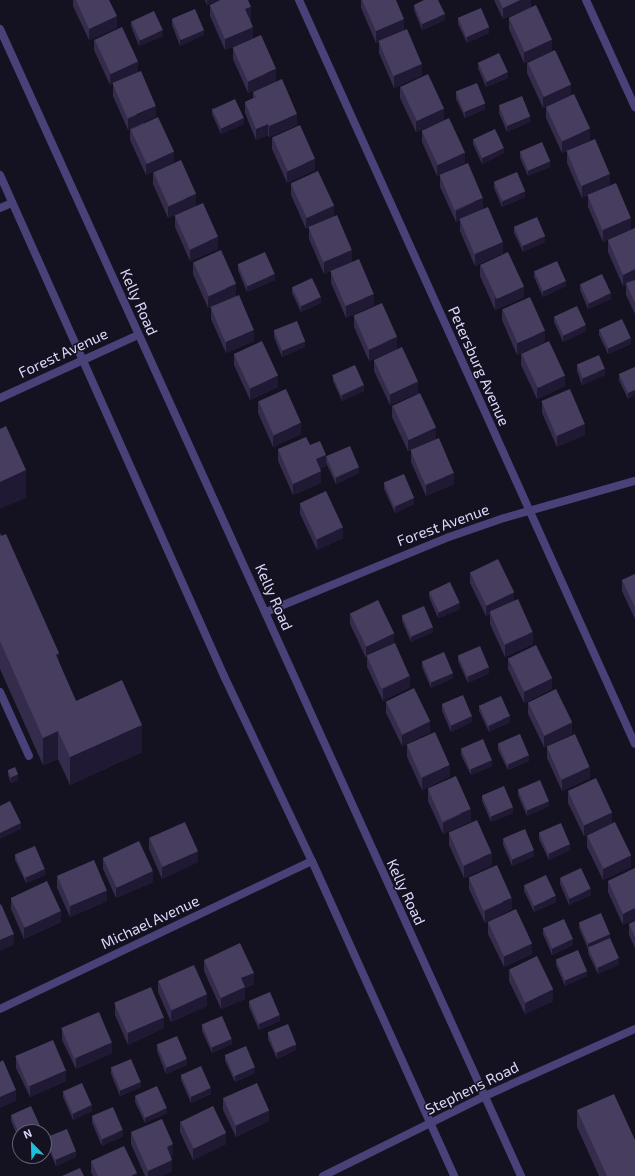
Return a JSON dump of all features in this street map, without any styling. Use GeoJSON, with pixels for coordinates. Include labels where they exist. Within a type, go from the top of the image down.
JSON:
{"type":"FeatureCollection","features":[{"type":"Feature","properties":{"kind":"street","name":"Petersburg Avenue"},"geometry":{"type":"LineString","coordinates":[[299,0],[635,744]]}},
{"type":"Feature","properties":{"kind":"street"},"geometry":{"type":"LineString","coordinates":[[586,0],[635,107]]}},
{"type":"Feature","properties":{"kind":"street","name":"Kelly Road"},"geometry":{"type":"LineString","coordinates":[[0,29],[138,335],[266,612],[316,728],[521,1176]]}},
{"type":"Feature","properties":{"kind":"street"},"geometry":{"type":"LineString","coordinates":[[0,175],[224,676],[312,860],[454,1176]]}},
{"type":"Feature","properties":{"kind":"street"},"geometry":{"type":"LineString","coordinates":[[0,208],[12,203]]}},
{"type":"Feature","properties":{"kind":"street","name":"Forest Avenue"},"geometry":{"type":"LineString","coordinates":[[0,398],[138,335]]}},
{"type":"Feature","properties":{"kind":"street","name":"Forest Avenue"},"geometry":{"type":"LineString","coordinates":[[266,612],[308,596],[416,550],[529,511],[635,481]]}},
{"type":"Feature","properties":{"kind":"street"},"geometry":{"type":"LineString","coordinates":[[0,692],[29,756]]}},
{"type":"Feature","properties":{"kind":"street","name":"Michael Avenue"},"geometry":{"type":"LineString","coordinates":[[0,1009],[312,860]]}},
{"type":"Feature","properties":{"kind":"street","name":"Stephens Road"},"geometry":{"type":"LineString","coordinates":[[323,1176],[485,1096],[635,1029]]}},
{"type":"Feature","properties":{"kind":"building"},"geometry":{"type":"Polygon","coordinates":[[[76,0],[109,0],[117,16],[89,29],[76,0]]]}},
{"type":"Feature","properties":{"kind":"building"},"geometry":{"type":"Polygon","coordinates":[[[220,0],[248,0],[251,7],[245,9],[253,27],[225,39],[210,5],[220,0]]]}},
{"type":"Feature","properties":{"kind":"building"},"geometry":{"type":"Polygon","coordinates":[[[362,0],[396,0],[404,19],[376,31],[362,0]]]}},
{"type":"Feature","properties":{"kind":"building"},"geometry":{"type":"Polygon","coordinates":[[[424,0],[438,0],[445,14],[422,24],[414,5],[424,0]]]}},
{"type":"Feature","properties":{"kind":"building"},"geometry":{"type":"Polygon","coordinates":[[[499,0],[520,0],[503,8],[499,0]]]}},
{"type":"Feature","properties":{"kind":"building"},"geometry":{"type":"Polygon","coordinates":[[[536,5],[552,39],[525,52],[509,18],[536,5]]]}},
{"type":"Feature","properties":{"kind":"building"},"geometry":{"type":"Polygon","coordinates":[[[481,8],[489,27],[466,37],[458,18],[481,8]]]}},
{"type":"Feature","properties":{"kind":"building"},"geometry":{"type":"Polygon","coordinates":[[[195,9],[204,30],[181,40],[172,19],[195,9]]]}},
{"type":"Feature","properties":{"kind":"building"},"geometry":{"type":"Polygon","coordinates":[[[154,11],[163,30],[140,41],[131,22],[154,11]]]}},
{"type":"Feature","properties":{"kind":"building"},"geometry":{"type":"Polygon","coordinates":[[[122,27],[138,61],[111,74],[95,40],[122,27]]]}},
{"type":"Feature","properties":{"kind":"building"},"geometry":{"type":"Polygon","coordinates":[[[407,29],[422,64],[393,76],[378,41],[407,29]]]}},
{"type":"Feature","properties":{"kind":"building"},"geometry":{"type":"Polygon","coordinates":[[[261,35],[276,69],[248,81],[233,48],[261,35]]]}},
{"type":"Feature","properties":{"kind":"building"},"geometry":{"type":"Polygon","coordinates":[[[555,50],[571,84],[544,97],[528,63],[555,50]]]}},
{"type":"Feature","properties":{"kind":"building"},"geometry":{"type":"Polygon","coordinates":[[[499,53],[508,72],[487,82],[478,63],[499,53]]]}},
{"type":"Feature","properties":{"kind":"building"},"geometry":{"type":"Polygon","coordinates":[[[141,71],[156,106],[127,118],[112,83],[141,71]]]}},
{"type":"Feature","properties":{"kind":"building"},"geometry":{"type":"Polygon","coordinates":[[[428,74],[444,108],[417,121],[401,87],[428,74]]]}},
{"type":"Feature","properties":{"kind":"building"},"geometry":{"type":"Polygon","coordinates":[[[282,79],[297,114],[269,126],[268,124],[256,129],[245,102],[256,97],[253,92],[282,79]]]}},
{"type":"Feature","properties":{"kind":"building"},"geometry":{"type":"Polygon","coordinates":[[[477,83],[485,103],[464,112],[456,92],[477,83]]]}},
{"type":"Feature","properties":{"kind":"building"},"geometry":{"type":"Polygon","coordinates":[[[574,94],[590,128],[562,142],[546,107],[574,94]]]}},
{"type":"Feature","properties":{"kind":"building"},"geometry":{"type":"Polygon","coordinates":[[[522,96],[530,116],[507,126],[499,105],[522,96]]]}},
{"type":"Feature","properties":{"kind":"building"},"geometry":{"type":"Polygon","coordinates":[[[235,99],[244,118],[221,129],[212,110],[235,99]]]}},
{"type":"Feature","properties":{"kind":"building"},"geometry":{"type":"Polygon","coordinates":[[[158,117],[174,151],[147,164],[131,130],[158,117]]]}},
{"type":"Feature","properties":{"kind":"building"},"geometry":{"type":"Polygon","coordinates":[[[449,118],[465,152],[438,165],[422,131],[449,118]]]}},
{"type":"Feature","properties":{"kind":"building"},"geometry":{"type":"Polygon","coordinates":[[[300,125],[315,159],[288,171],[273,137],[300,125]]]}},
{"type":"Feature","properties":{"kind":"building"},"geometry":{"type":"Polygon","coordinates":[[[495,129],[504,148],[482,158],[473,139],[495,129]]]}},
{"type":"Feature","properties":{"kind":"building"},"geometry":{"type":"Polygon","coordinates":[[[595,139],[610,174],[581,186],[566,151],[595,139]]]}},
{"type":"Feature","properties":{"kind":"building"},"geometry":{"type":"Polygon","coordinates":[[[542,142],[550,161],[528,171],[520,151],[542,142]]]}},
{"type":"Feature","properties":{"kind":"building"},"geometry":{"type":"Polygon","coordinates":[[[181,160],[196,194],[169,206],[154,172],[181,160]]]}},
{"type":"Feature","properties":{"kind":"building"},"geometry":{"type":"Polygon","coordinates":[[[468,163],[483,198],[454,210],[439,175],[468,163]]]}},
{"type":"Feature","properties":{"kind":"building"},"geometry":{"type":"Polygon","coordinates":[[[318,171],[334,205],[307,218],[291,184],[318,171]]]}},
{"type":"Feature","properties":{"kind":"building"},"geometry":{"type":"Polygon","coordinates":[[[517,172],[525,191],[502,201],[494,182],[517,172]]]}},
{"type":"Feature","properties":{"kind":"building"},"geometry":{"type":"Polygon","coordinates":[[[616,183],[631,218],[602,230],[587,195],[616,183]]]}},
{"type":"Feature","properties":{"kind":"building"},"geometry":{"type":"Polygon","coordinates":[[[203,203],[218,237],[190,249],[175,216],[203,203]]]}},
{"type":"Feature","properties":{"kind":"building"},"geometry":{"type":"Polygon","coordinates":[[[488,207],[503,242],[474,254],[459,219],[488,207]]]}},
{"type":"Feature","properties":{"kind":"building"},"geometry":{"type":"Polygon","coordinates":[[[337,215],[352,250],[323,262],[308,227],[337,215]]]}},
{"type":"Feature","properties":{"kind":"building"},"geometry":{"type":"Polygon","coordinates":[[[537,217],[545,236],[522,246],[514,227],[537,217]]]}},
{"type":"Feature","properties":{"kind":"building"},"geometry":{"type":"Polygon","coordinates":[[[635,228],[635,269],[623,275],[608,240],[635,228]]]}},
{"type":"Feature","properties":{"kind":"building"},"geometry":{"type":"Polygon","coordinates":[[[221,250],[236,284],[209,296],[194,262],[221,250]]]}},
{"type":"Feature","properties":{"kind":"building"},"geometry":{"type":"Polygon","coordinates":[[[265,252],[275,274],[247,286],[238,264],[265,252]]]}},
{"type":"Feature","properties":{"kind":"building"},"geometry":{"type":"Polygon","coordinates":[[[508,252],[524,286],[497,299],[481,265],[508,252]]]}},
{"type":"Feature","properties":{"kind":"building"},"geometry":{"type":"Polygon","coordinates":[[[359,259],[374,294],[345,306],[330,271],[359,259]]]}},
{"type":"Feature","properties":{"kind":"building"},"geometry":{"type":"Polygon","coordinates":[[[557,261],[566,281],[543,291],[534,271],[557,261]]]}},
{"type":"Feature","properties":{"kind":"building"},"geometry":{"type":"Polygon","coordinates":[[[602,274],[611,293],[589,303],[580,284],[602,274]]]}},
{"type":"Feature","properties":{"kind":"building"},"geometry":{"type":"Polygon","coordinates":[[[312,278],[321,297],[301,306],[292,287],[312,278]]]}},
{"type":"Feature","properties":{"kind":"building"},"geometry":{"type":"Polygon","coordinates":[[[635,280],[635,303],[626,283],[635,280]]]}},
{"type":"Feature","properties":{"kind":"building"},"geometry":{"type":"Polygon","coordinates":[[[239,295],[254,330],[225,342],[210,307],[239,295]]]}},
{"type":"Feature","properties":{"kind":"building"},"geometry":{"type":"Polygon","coordinates":[[[530,297],[545,331],[518,343],[503,309],[530,297]]]}},
{"type":"Feature","properties":{"kind":"building"},"geometry":{"type":"Polygon","coordinates":[[[382,303],[397,337],[369,349],[354,316],[382,303]]]}},
{"type":"Feature","properties":{"kind":"building"},"geometry":{"type":"Polygon","coordinates":[[[577,306],[586,325],[563,336],[554,317],[577,306]]]}},
{"type":"Feature","properties":{"kind":"building"},"geometry":{"type":"Polygon","coordinates":[[[622,319],[631,338],[608,349],[599,330],[622,319]]]}},
{"type":"Feature","properties":{"kind":"building"},"geometry":{"type":"Polygon","coordinates":[[[297,321],[305,341],[282,351],[274,330],[297,321]]]}},
{"type":"Feature","properties":{"kind":"building"},"geometry":{"type":"Polygon","coordinates":[[[262,341],[278,375],[250,389],[234,354],[262,341]]]}},
{"type":"Feature","properties":{"kind":"building"},"geometry":{"type":"Polygon","coordinates":[[[549,341],[565,375],[538,388],[522,354],[549,341]]]}},
{"type":"Feature","properties":{"kind":"building"},"geometry":{"type":"Polygon","coordinates":[[[402,347],[418,381],[390,395],[374,360],[402,347]]]}},
{"type":"Feature","properties":{"kind":"building"},"geometry":{"type":"Polygon","coordinates":[[[599,355],[605,369],[583,378],[577,364],[599,355]]]}},
{"type":"Feature","properties":{"kind":"building"},"geometry":{"type":"Polygon","coordinates":[[[355,365],[364,385],[341,395],[332,375],[355,365]]]}},
{"type":"Feature","properties":{"kind":"building"},"geometry":{"type":"Polygon","coordinates":[[[635,367],[635,390],[628,393],[619,374],[635,367]]]}},
{"type":"Feature","properties":{"kind":"building"},"geometry":{"type":"Polygon","coordinates":[[[286,389],[301,423],[274,435],[259,401],[286,389]]]}},
{"type":"Feature","properties":{"kind":"building"},"geometry":{"type":"Polygon","coordinates":[[[570,389],[585,424],[556,436],[541,401],[570,389]]]}},
{"type":"Feature","properties":{"kind":"building"},"geometry":{"type":"Polygon","coordinates":[[[420,393],[436,427],[409,440],[393,406],[420,393]]]}},
{"type":"Feature","properties":{"kind":"building"},"geometry":{"type":"Polygon","coordinates":[[[6,426],[26,470],[0,482],[0,429],[6,426]]]}},
{"type":"Feature","properties":{"kind":"building"},"geometry":{"type":"Polygon","coordinates":[[[306,437],[310,445],[320,441],[326,455],[316,459],[321,471],[293,484],[278,449],[306,437]]]}},
{"type":"Feature","properties":{"kind":"building"},"geometry":{"type":"Polygon","coordinates":[[[439,438],[454,473],[425,485],[410,450],[439,438]]]}},
{"type":"Feature","properties":{"kind":"building"},"geometry":{"type":"Polygon","coordinates":[[[350,446],[359,467],[335,477],[326,456],[350,446]]]}},
{"type":"Feature","properties":{"kind":"building"},"geometry":{"type":"Polygon","coordinates":[[[404,474],[414,498],[394,507],[384,483],[404,474]]]}},
{"type":"Feature","properties":{"kind":"building"},"geometry":{"type":"Polygon","coordinates":[[[326,491],[343,527],[317,540],[300,503],[326,491]]]}},
{"type":"Feature","properties":{"kind":"building"},"geometry":{"type":"Polygon","coordinates":[[[0,533],[1,536],[6,534],[59,653],[56,655],[76,701],[122,680],[142,725],[70,757],[58,731],[43,738],[0,641],[0,533]]]}},
{"type":"Feature","properties":{"kind":"building"},"geometry":{"type":"Polygon","coordinates":[[[498,559],[514,592],[486,606],[470,573],[498,559]]]}},
{"type":"Feature","properties":{"kind":"building"},"geometry":{"type":"Polygon","coordinates":[[[635,574],[635,607],[622,580],[635,574]]]}},
{"type":"Feature","properties":{"kind":"building"},"geometry":{"type":"Polygon","coordinates":[[[450,582],[460,603],[439,613],[429,592],[450,582]]]}},
{"type":"Feature","properties":{"kind":"building"},"geometry":{"type":"Polygon","coordinates":[[[518,599],[533,632],[504,644],[490,612],[518,599]]]}},
{"type":"Feature","properties":{"kind":"building"},"geometry":{"type":"Polygon","coordinates":[[[378,600],[394,633],[366,647],[350,614],[378,600]]]}},
{"type":"Feature","properties":{"kind":"building"},"geometry":{"type":"Polygon","coordinates":[[[424,606],[433,627],[411,637],[402,615],[424,606]]]}},
{"type":"Feature","properties":{"kind":"building"},"geometry":{"type":"Polygon","coordinates":[[[395,643],[410,676],[381,688],[367,656],[395,643]]]}},
{"type":"Feature","properties":{"kind":"building"},"geometry":{"type":"Polygon","coordinates":[[[536,645],[552,678],[524,692],[508,659],[536,645]]]}},
{"type":"Feature","properties":{"kind":"building"},"geometry":{"type":"Polygon","coordinates":[[[480,646],[489,667],[467,677],[458,655],[480,646]]]}},
{"type":"Feature","properties":{"kind":"building"},"geometry":{"type":"Polygon","coordinates":[[[444,652],[453,673],[431,683],[422,661],[444,652]]]}},
{"type":"Feature","properties":{"kind":"building"},"geometry":{"type":"Polygon","coordinates":[[[414,688],[430,721],[402,735],[386,702],[414,688]]]}},
{"type":"Feature","properties":{"kind":"building"},"geometry":{"type":"Polygon","coordinates":[[[556,689],[572,722],[544,736],[528,703],[556,689]]]}},
{"type":"Feature","properties":{"kind":"building"},"geometry":{"type":"Polygon","coordinates":[[[463,695],[472,716],[451,725],[442,704],[463,695]]]}},
{"type":"Feature","properties":{"kind":"building"},"geometry":{"type":"Polygon","coordinates":[[[501,696],[510,716],[488,726],[479,706],[501,696]]]}},
{"type":"Feature","properties":{"kind":"building"},"geometry":{"type":"Polygon","coordinates":[[[435,732],[450,765],[421,777],[407,745],[435,732]]]}},
{"type":"Feature","properties":{"kind":"building"},"geometry":{"type":"Polygon","coordinates":[[[520,734],[529,755],[507,765],[498,743],[520,734]]]}},
{"type":"Feature","properties":{"kind":"building"},"geometry":{"type":"Polygon","coordinates":[[[575,734],[590,767],[561,779],[547,747],[575,734]]]}},
{"type":"Feature","properties":{"kind":"building"},"geometry":{"type":"Polygon","coordinates":[[[483,739],[492,760],[470,770],[461,748],[483,739]]]}},
{"type":"Feature","properties":{"kind":"building"},"geometry":{"type":"Polygon","coordinates":[[[15,767],[18,774],[11,777],[8,770],[15,767]]]}},
{"type":"Feature","properties":{"kind":"building"},"geometry":{"type":"Polygon","coordinates":[[[456,776],[471,809],[442,821],[428,789],[456,776]]]}},
{"type":"Feature","properties":{"kind":"building"},"geometry":{"type":"Polygon","coordinates":[[[596,778],[612,812],[584,826],[568,791],[596,778]]]}},
{"type":"Feature","properties":{"kind":"building"},"geometry":{"type":"Polygon","coordinates":[[[540,780],[549,801],[527,811],[518,789],[540,780]]]}},
{"type":"Feature","properties":{"kind":"building"},"geometry":{"type":"Polygon","coordinates":[[[504,786],[513,807],[491,817],[482,795],[504,786]]]}},
{"type":"Feature","properties":{"kind":"building"},"geometry":{"type":"Polygon","coordinates":[[[10,801],[21,823],[0,833],[0,806],[10,801]]]}},
{"type":"Feature","properties":{"kind":"building"},"geometry":{"type":"Polygon","coordinates":[[[477,820],[492,853],[463,865],[449,833],[477,820]]]}},
{"type":"Feature","properties":{"kind":"building"},"geometry":{"type":"Polygon","coordinates":[[[185,822],[198,851],[162,867],[149,838],[185,822]]]}},
{"type":"Feature","properties":{"kind":"building"},"geometry":{"type":"Polygon","coordinates":[[[615,822],[631,855],[603,869],[587,836],[615,822]]]}},
{"type":"Feature","properties":{"kind":"building"},"geometry":{"type":"Polygon","coordinates":[[[561,823],[570,844],[548,854],[539,832],[561,823]]]}},
{"type":"Feature","properties":{"kind":"building"},"geometry":{"type":"Polygon","coordinates":[[[525,829],[534,850],[512,860],[503,838],[525,829]]]}},
{"type":"Feature","properties":{"kind":"building"},"geometry":{"type":"Polygon","coordinates":[[[139,841],[153,871],[117,888],[103,858],[139,841]]]}},
{"type":"Feature","properties":{"kind":"building"},"geometry":{"type":"Polygon","coordinates":[[[35,846],[45,869],[25,878],[15,855],[35,846]]]}},
{"type":"Feature","properties":{"kind":"building"},"geometry":{"type":"Polygon","coordinates":[[[94,860],[107,890],[70,906],[57,876],[94,860]]]}},
{"type":"Feature","properties":{"kind":"building"},"geometry":{"type":"Polygon","coordinates":[[[497,865],[512,898],[483,910],[469,878],[497,865]]]}},
{"type":"Feature","properties":{"kind":"building"},"geometry":{"type":"Polygon","coordinates":[[[581,868],[591,889],[570,899],[560,878],[581,868]]]}},
{"type":"Feature","properties":{"kind":"building"},"geometry":{"type":"Polygon","coordinates":[[[635,868],[635,908],[623,914],[608,881],[635,868]]]}},
{"type":"Feature","properties":{"kind":"building"},"geometry":{"type":"Polygon","coordinates":[[[546,875],[556,896],[534,906],[524,885],[546,875]]]}},
{"type":"Feature","properties":{"kind":"building"},"geometry":{"type":"Polygon","coordinates":[[[47,881],[61,911],[25,928],[11,898],[47,881]]]}},
{"type":"Feature","properties":{"kind":"building"},"geometry":{"type":"Polygon","coordinates":[[[1,904],[14,934],[0,940],[0,905],[1,904]]]}},
{"type":"Feature","properties":{"kind":"building"},"geometry":{"type":"Polygon","coordinates":[[[516,909],[532,943],[504,957],[488,922],[516,909]]]}},
{"type":"Feature","properties":{"kind":"building"},"geometry":{"type":"Polygon","coordinates":[[[601,913],[610,934],[588,944],[579,922],[601,913]]]}},
{"type":"Feature","properties":{"kind":"building"},"geometry":{"type":"Polygon","coordinates":[[[564,919],[573,939],[552,948],[543,928],[564,919]]]}},
{"type":"Feature","properties":{"kind":"building"},"geometry":{"type":"Polygon","coordinates":[[[635,921],[635,937],[629,924],[635,921]]]}},
{"type":"Feature","properties":{"kind":"building"},"geometry":{"type":"Polygon","coordinates":[[[610,938],[619,958],[597,968],[588,948],[610,938]]]}},
{"type":"Feature","properties":{"kind":"building"},"geometry":{"type":"Polygon","coordinates":[[[240,943],[254,973],[241,978],[245,987],[221,998],[204,960],[240,943]]]}},
{"type":"Feature","properties":{"kind":"building"},"geometry":{"type":"Polygon","coordinates":[[[578,950],[587,971],[565,981],[556,959],[578,950]]]}},
{"type":"Feature","properties":{"kind":"building"},"geometry":{"type":"Polygon","coordinates":[[[537,956],[553,989],[525,1003],[509,970],[537,956]]]}},
{"type":"Feature","properties":{"kind":"building"},"geometry":{"type":"Polygon","coordinates":[[[194,965],[207,994],[171,1010],[158,981],[194,965]]]}},
{"type":"Feature","properties":{"kind":"building"},"geometry":{"type":"Polygon","coordinates":[[[151,987],[164,1017],[127,1033],[114,1003],[151,987]]]}},
{"type":"Feature","properties":{"kind":"building"},"geometry":{"type":"Polygon","coordinates":[[[270,992],[280,1015],[259,1024],[249,1001],[270,992]]]}},
{"type":"Feature","properties":{"kind":"building"},"geometry":{"type":"Polygon","coordinates":[[[99,1012],[112,1042],[74,1058],[61,1028],[99,1012]]]}},
{"type":"Feature","properties":{"kind":"building"},"geometry":{"type":"Polygon","coordinates":[[[222,1016],[232,1039],[212,1048],[202,1025],[222,1016]]]}},
{"type":"Feature","properties":{"kind":"building"},"geometry":{"type":"Polygon","coordinates":[[[288,1024],[296,1044],[276,1053],[268,1032],[288,1024]]]}},
{"type":"Feature","properties":{"kind":"building"},"geometry":{"type":"Polygon","coordinates":[[[177,1036],[187,1059],[167,1068],[157,1045],[177,1036]]]}},
{"type":"Feature","properties":{"kind":"building"},"geometry":{"type":"Polygon","coordinates":[[[53,1040],[66,1070],[28,1086],[15,1056],[53,1040]]]}},
{"type":"Feature","properties":{"kind":"building"},"geometry":{"type":"Polygon","coordinates":[[[246,1046],[255,1067],[234,1076],[225,1055],[246,1046]]]}},
{"type":"Feature","properties":{"kind":"building"},"geometry":{"type":"Polygon","coordinates":[[[131,1059],[141,1082],[121,1091],[111,1068],[131,1059]]]}},
{"type":"Feature","properties":{"kind":"building"},"geometry":{"type":"Polygon","coordinates":[[[3,1060],[16,1090],[0,1097],[0,1062],[3,1060]]]}},
{"type":"Feature","properties":{"kind":"building"},"geometry":{"type":"Polygon","coordinates":[[[201,1066],[211,1088],[191,1097],[181,1075],[201,1066]]]}},
{"type":"Feature","properties":{"kind":"building"},"geometry":{"type":"Polygon","coordinates":[[[82,1083],[92,1105],[73,1113],[63,1092],[82,1083]]]}},
{"type":"Feature","properties":{"kind":"building"},"geometry":{"type":"Polygon","coordinates":[[[257,1083],[269,1110],[235,1125],[223,1098],[257,1083]]]}},
{"type":"Feature","properties":{"kind":"building"},"geometry":{"type":"Polygon","coordinates":[[[157,1086],[167,1108],[145,1118],[135,1096],[157,1086]]]}},
{"type":"Feature","properties":{"kind":"building"},"geometry":{"type":"Polygon","coordinates":[[[614,1094],[635,1140],[635,1176],[607,1176],[577,1110],[614,1094]]]}},
{"type":"Feature","properties":{"kind":"building"},"geometry":{"type":"Polygon","coordinates":[[[31,1106],[39,1124],[15,1124],[11,1115],[31,1106]]]}},
{"type":"Feature","properties":{"kind":"building"},"geometry":{"type":"Polygon","coordinates":[[[213,1106],[226,1133],[194,1149],[181,1122],[213,1106]]]}},
{"type":"Feature","properties":{"kind":"building"},"geometry":{"type":"Polygon","coordinates":[[[113,1107],[123,1130],[102,1139],[92,1116],[113,1107]]]}},
{"type":"Feature","properties":{"kind":"building"},"geometry":{"type":"Polygon","coordinates":[[[162,1119],[173,1144],[167,1147],[172,1160],[148,1171],[131,1132],[162,1119]]]}},
{"type":"Feature","properties":{"kind":"building"},"geometry":{"type":"Polygon","coordinates":[[[67,1129],[76,1151],[55,1160],[52,1153],[52,1135],[67,1129]]]}},
{"type":"Feature","properties":{"kind":"building"},"geometry":{"type":"Polygon","coordinates":[[[124,1146],[137,1173],[131,1176],[98,1176],[91,1161],[124,1146]]]}},
{"type":"Feature","properties":{"kind":"building"},"geometry":{"type":"Polygon","coordinates":[[[80,1168],[84,1176],[62,1176],[80,1168]]]}}]}
